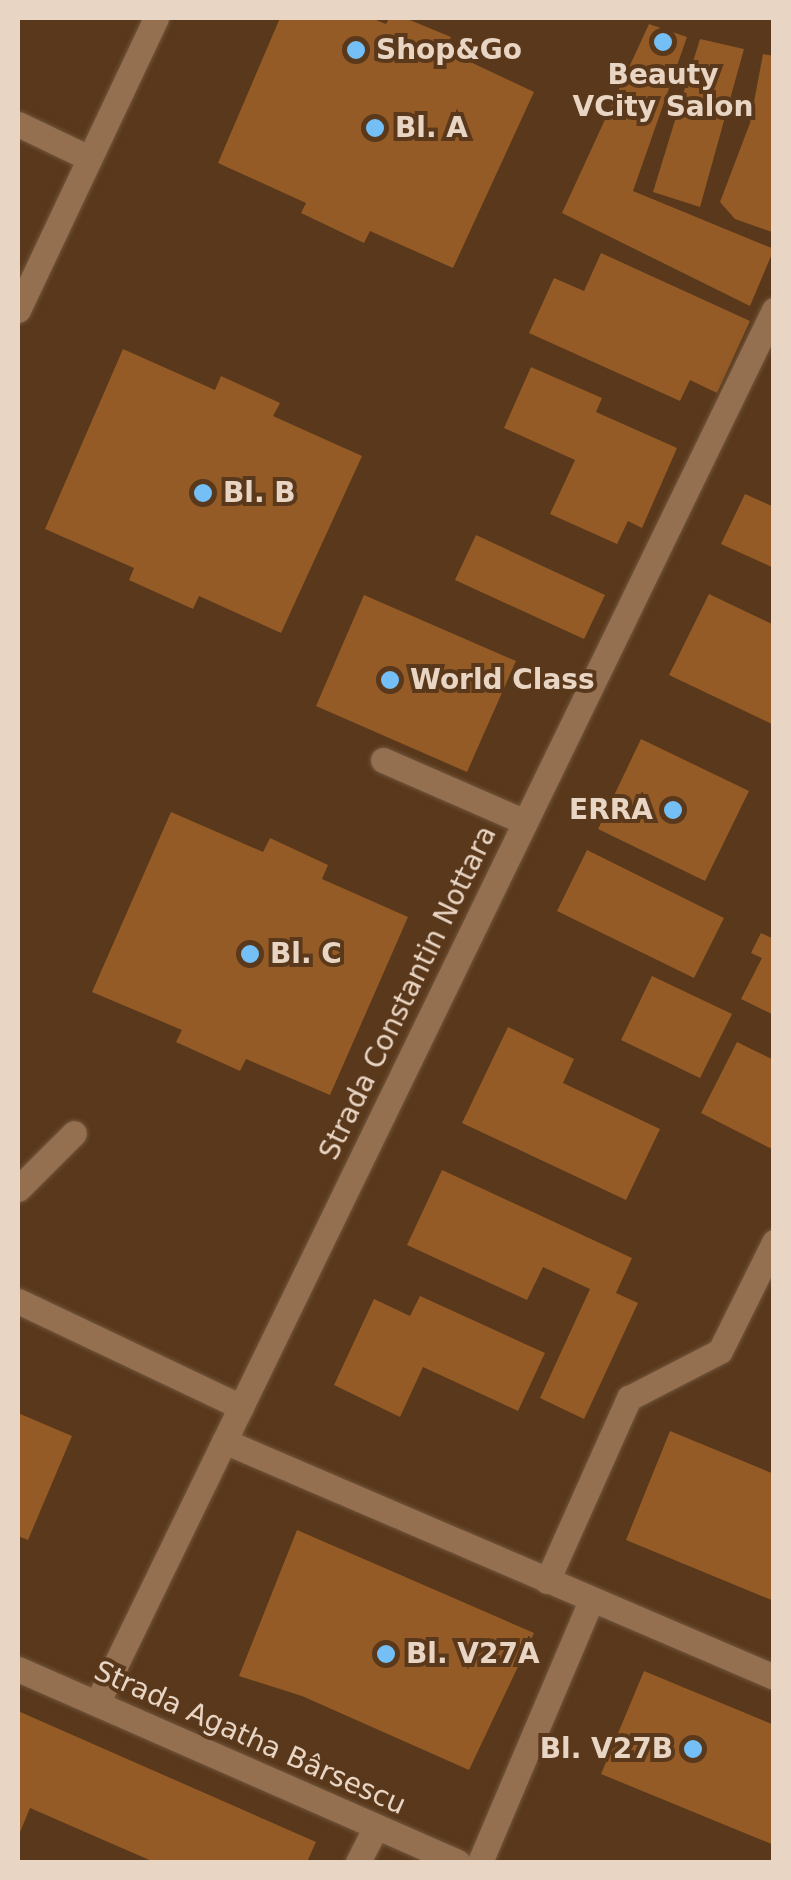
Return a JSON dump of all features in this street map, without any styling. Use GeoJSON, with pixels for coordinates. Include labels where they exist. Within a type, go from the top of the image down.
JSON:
{"type":"FeatureCollection","features":[{"type":"Feature","properties":{"kind":"street"},"geometry":{"type":"LineString","coordinates":[[18,310],[156,18]]}},
{"type":"Feature","properties":{"kind":"street"},"geometry":{"type":"LineString","coordinates":[[18,124],[89,158]]}},
{"type":"Feature","properties":{"kind":"street","name":"Strada Constantin Nottara"},"geometry":{"type":"LineString","coordinates":[[97,1703],[774,310]]}},
{"type":"Feature","properties":{"kind":"street"},"geometry":{"type":"LineString","coordinates":[[383,760],[524,822]]}},
{"type":"Feature","properties":{"kind":"street"},"geometry":{"type":"LineString","coordinates":[[18,1189],[74,1133]]}},
{"type":"Feature","properties":{"kind":"street"},"geometry":{"type":"LineString","coordinates":[[547,1581],[629,1398],[720,1351],[774,1242]]}},
{"type":"Feature","properties":{"kind":"street"},"geometry":{"type":"LineString","coordinates":[[18,1300],[241,1407]]}},
{"type":"Feature","properties":{"kind":"street"},"geometry":{"type":"LineString","coordinates":[[224,1441],[774,1677]]}},
{"type":"Feature","properties":{"kind":"street"},"geometry":{"type":"LineString","coordinates":[[480,1862],[591,1600]]}},
{"type":"Feature","properties":{"kind":"street","name":"Strada Agatha Bârsescu"},"geometry":{"type":"LineString","coordinates":[[18,1669],[458,1862]]}},
{"type":"Feature","properties":{"kind":"street"},"geometry":{"type":"LineString","coordinates":[[358,1862],[375,1828]]}},
{"type":"Feature","properties":{"kind":"building","name":"Bl. A"},"geometry":{"type":"Polygon","coordinates":[[[280,18],[371,18],[386,24],[389,18],[405,18],[451,37],[445,50],[534,92],[453,268],[370,231],[364,243],[301,213],[306,203],[218,163],[280,18]]]}},
{"type":"Feature","properties":{"kind":"building"},"geometry":{"type":"Polygon","coordinates":[[[649,24],[687,37],[633,191],[774,249],[750,306],[562,213],[649,24]]]}},
{"type":"Feature","properties":{"kind":"building"},"geometry":{"type":"Polygon","coordinates":[[[700,39],[744,49],[700,207],[653,192],[700,39]]]}},
{"type":"Feature","properties":{"kind":"building"},"geometry":{"type":"Polygon","coordinates":[[[763,54],[774,56],[772,232],[735,219],[720,202],[750,123],[763,54]]]}},
{"type":"Feature","properties":{"kind":"building"},"geometry":{"type":"Polygon","coordinates":[[[601,253],[750,321],[717,393],[690,380],[680,401],[529,333],[554,278],[584,291],[601,253]]]}},
{"type":"Feature","properties":{"kind":"building","name":"Bl. B"},"geometry":{"type":"Polygon","coordinates":[[[123,349],[215,390],[221,376],[280,403],[273,416],[362,456],[281,633],[199,596],[193,609],[129,580],[134,568],[45,529],[123,349]]]}},
{"type":"Feature","properties":{"kind":"building"},"geometry":{"type":"Polygon","coordinates":[[[531,367],[602,398],[596,412],[677,448],[642,528],[628,521],[617,544],[550,514],[575,460],[504,428],[531,367]]]}},
{"type":"Feature","properties":{"kind":"building"},"geometry":{"type":"Polygon","coordinates":[[[745,494],[774,507],[774,568],[721,544],[745,494]]]}},
{"type":"Feature","properties":{"kind":"building"},"geometry":{"type":"Polygon","coordinates":[[[476,535],[605,595],[584,639],[455,580],[476,535]]]}},
{"type":"Feature","properties":{"kind":"building"},"geometry":{"type":"Polygon","coordinates":[[[709,594],[774,625],[774,725],[669,675],[709,594]]]}},
{"type":"Feature","properties":{"kind":"building"},"geometry":{"type":"Polygon","coordinates":[[[364,595],[516,661],[467,772],[316,706],[364,595]]]}},
{"type":"Feature","properties":{"kind":"building","name":"ERRA"},"geometry":{"type":"Polygon","coordinates":[[[641,739],[749,791],[705,881],[598,829],[641,739]]]}},
{"type":"Feature","properties":{"kind":"building","name":"Bl. C"},"geometry":{"type":"Polygon","coordinates":[[[171,812],[263,852],[270,838],[328,865],[322,879],[408,917],[330,1095],[246,1059],[240,1071],[176,1042],[182,1030],[92,992],[171,812]]]}},
{"type":"Feature","properties":{"kind":"building"},"geometry":{"type":"Polygon","coordinates":[[[587,850],[724,918],[694,978],[557,911],[587,850]]]}},
{"type":"Feature","properties":{"kind":"building"},"geometry":{"type":"Polygon","coordinates":[[[761,933],[774,939],[774,1015],[741,999],[762,958],[751,953],[761,933]]]}},
{"type":"Feature","properties":{"kind":"building"},"geometry":{"type":"Polygon","coordinates":[[[652,976],[732,1014],[700,1078],[621,1040],[652,976]]]}},
{"type":"Feature","properties":{"kind":"building"},"geometry":{"type":"Polygon","coordinates":[[[508,1027],[574,1059],[563,1083],[660,1129],[626,1200],[462,1123],[508,1027]]]}},
{"type":"Feature","properties":{"kind":"building"},"geometry":{"type":"Polygon","coordinates":[[[737,1042],[774,1060],[774,1150],[701,1113],[737,1042]]]}},
{"type":"Feature","properties":{"kind":"building"},"geometry":{"type":"Polygon","coordinates":[[[442,1170],[632,1258],[616,1293],[638,1303],[584,1419],[540,1398],[590,1289],[543,1267],[527,1300],[407,1245],[442,1170]]]}},
{"type":"Feature","properties":{"kind":"building"},"geometry":{"type":"Polygon","coordinates":[[[420,1296],[545,1353],[518,1411],[423,1367],[400,1417],[334,1385],[374,1299],[410,1316],[420,1296]]]}},
{"type":"Feature","properties":{"kind":"building"},"geometry":{"type":"Polygon","coordinates":[[[18,1413],[72,1436],[28,1540],[18,1536],[18,1413]]]}},
{"type":"Feature","properties":{"kind":"building"},"geometry":{"type":"Polygon","coordinates":[[[670,1431],[774,1474],[774,1601],[626,1540],[670,1431]]]}},
{"type":"Feature","properties":{"kind":"building","name":"Bl. V27A"},"geometry":{"type":"Polygon","coordinates":[[[297,1530],[534,1633],[469,1770],[302,1696],[239,1676],[297,1530]]]}},
{"type":"Feature","properties":{"kind":"building","name":"Bl. V27B"},"geometry":{"type":"Polygon","coordinates":[[[644,1671],[774,1725],[774,1845],[601,1774],[644,1671]]]}},
{"type":"Feature","properties":{"kind":"building"},"geometry":{"type":"Polygon","coordinates":[[[18,1711],[316,1842],[307,1862],[154,1862],[30,1808],[18,1837],[18,1711]]]}},
{"type":"Feature","properties":{"kind":"place","name":"Beauty VCity Salon"},"geometry":{"type":"Point","coordinates":[663,42]}},
{"type":"Feature","properties":{"kind":"place","name":"Shop&Go"},"geometry":{"type":"Point","coordinates":[356,50]}},
{"type":"Feature","properties":{"kind":"place","name":"Bl. A"},"geometry":{"type":"Point","coordinates":[375,128]}},
{"type":"Feature","properties":{"kind":"place","name":"Bl. B"},"geometry":{"type":"Point","coordinates":[203,493]}},
{"type":"Feature","properties":{"kind":"place","name":"World Class"},"geometry":{"type":"Point","coordinates":[390,680]}},
{"type":"Feature","properties":{"kind":"place","name":"ERRA"},"geometry":{"type":"Point","coordinates":[673,810]}},
{"type":"Feature","properties":{"kind":"place","name":"Bl. C"},"geometry":{"type":"Point","coordinates":[250,954]}},
{"type":"Feature","properties":{"kind":"place","name":"Bl. V27A"},"geometry":{"type":"Point","coordinates":[386,1654]}},
{"type":"Feature","properties":{"kind":"place","name":"Bl. V27B"},"geometry":{"type":"Point","coordinates":[693,1749]}}]}
